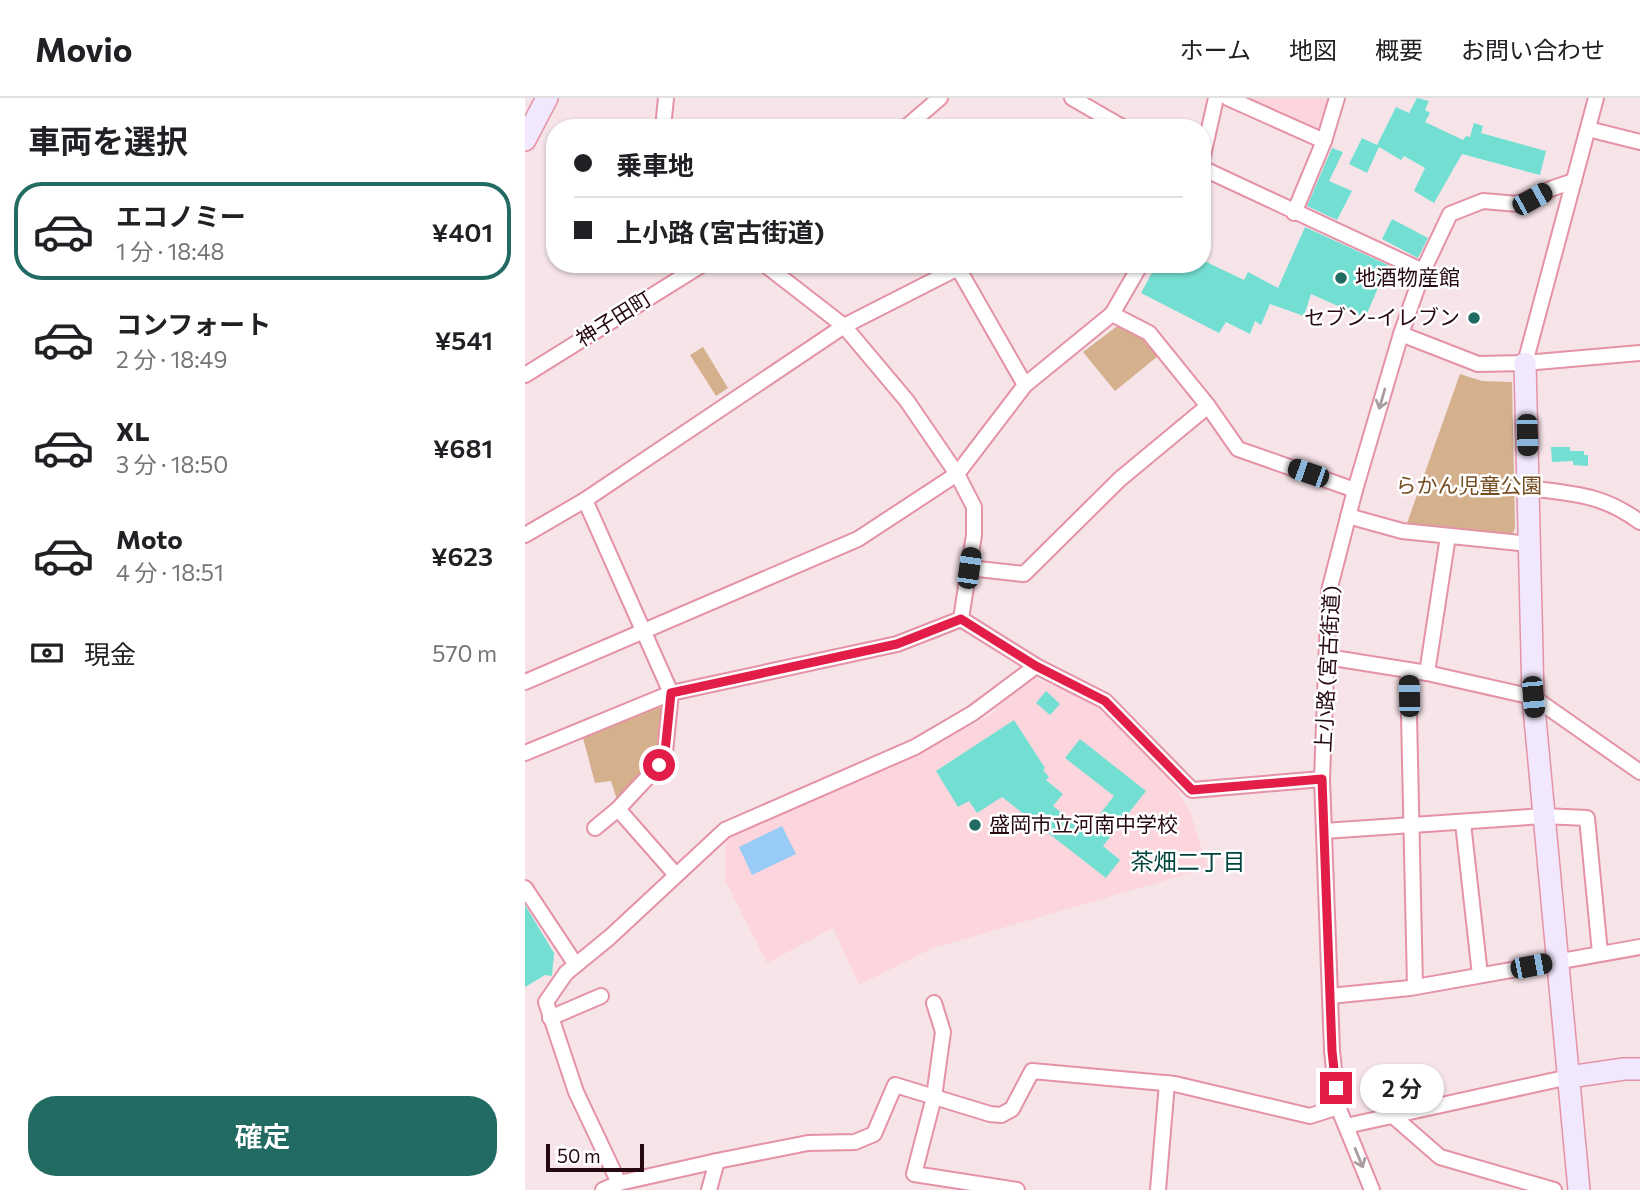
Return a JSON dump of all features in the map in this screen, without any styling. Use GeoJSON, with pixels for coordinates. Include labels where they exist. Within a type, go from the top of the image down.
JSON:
{"type":"FeatureCollection","features":[{"type":"Feature","properties":{"kind":"street"},"geometry":{"type":"LineString","coordinates":[[525,140],[547,98]]}},
{"type":"Feature","properties":{"kind":"street"},"geometry":{"type":"LineString","coordinates":[[664,119],[666,98]]}},
{"type":"Feature","properties":{"kind":"street"},"geometry":{"type":"LineString","coordinates":[[916,119],[940,98]]}},
{"type":"Feature","properties":{"kind":"street"},"geometry":{"type":"LineString","coordinates":[[1072,98],[1108,119]]}},
{"type":"Feature","properties":{"kind":"street"},"geometry":{"type":"LineString","coordinates":[[1211,120],[1216,98]]}},
{"type":"Feature","properties":{"kind":"street"},"geometry":{"type":"LineString","coordinates":[[1229,98],[1324,141]]}},
{"type":"Feature","properties":{"kind":"street"},"geometry":{"type":"LineString","coordinates":[[1294,213],[1324,141],[1337,98]]}},
{"type":"Feature","properties":{"kind":"street"},"geometry":{"type":"LineString","coordinates":[[1579,1190],[1533,697],[1525,363],[1596,98]]}},
{"type":"Feature","properties":{"kind":"street"},"geometry":{"type":"LineString","coordinates":[[1588,129],[1640,142]]}},
{"type":"Feature","properties":{"kind":"street"},"geometry":{"type":"LineString","coordinates":[[1211,172],[1423,271]]}},
{"type":"Feature","properties":{"kind":"street","name":"上小路 (宮古街道)"},"geometry":{"type":"LineString","coordinates":[[1372,1190],[1338,1107],[1332,1051],[1322,779],[1329,591],[1355,490],[1401,334],[1423,271],[1450,214],[1483,201],[1518,204],[1574,181]]}},
{"type":"Feature","properties":{"kind":"street","name":"神子田町"},"geometry":{"type":"LineString","coordinates":[[525,375],[689,273]]}},
{"type":"Feature","properties":{"kind":"street"},"geometry":{"type":"LineString","coordinates":[[776,273],[844,326],[907,401],[957,474],[974,507],[974,535],[961,619]]}},
{"type":"Feature","properties":{"kind":"street"},"geometry":{"type":"LineString","coordinates":[[525,535],[585,500],[844,326],[948,273]]}},
{"type":"Feature","properties":{"kind":"street"},"geometry":{"type":"LineString","coordinates":[[961,273],[1025,385]]}},
{"type":"Feature","properties":{"kind":"street"},"geometry":{"type":"LineString","coordinates":[[525,682],[858,539],[957,474],[1025,385],[1112,314],[1136,273]]}},
{"type":"Feature","properties":{"kind":"street"},"geometry":{"type":"LineString","coordinates":[[1112,314],[1149,333],[1208,406],[1238,449],[1355,490]]}},
{"type":"Feature","properties":{"kind":"street"},"geometry":{"type":"LineString","coordinates":[[1401,334],[1478,364],[1525,363],[1640,352]]}},
{"type":"Feature","properties":{"kind":"street"},"geometry":{"type":"LineString","coordinates":[[969,568],[1024,574],[1120,479],[1208,406]]}},
{"type":"Feature","properties":{"kind":"street"},"geometry":{"type":"LineString","coordinates":[[1529,488],[1593,496],[1621,508],[1640,522]]}},
{"type":"Feature","properties":{"kind":"street"},"geometry":{"type":"LineString","coordinates":[[585,500],[671,693],[665,752],[659,765],[618,809],[595,828]]}},
{"type":"Feature","properties":{"kind":"street"},"geometry":{"type":"LineString","coordinates":[[1348,516],[1402,531],[1530,544]]}},
{"type":"Feature","properties":{"kind":"street"},"geometry":{"type":"LineString","coordinates":[[1427,673],[1448,536]]}},
{"type":"Feature","properties":{"kind":"street"},"geometry":{"type":"LineString","coordinates":[[961,619],[1036,666],[1105,701],[1192,790],[1322,779]]}},
{"type":"Feature","properties":{"kind":"street"},"geometry":{"type":"LineString","coordinates":[[525,753],[671,693],[897,644],[961,619]]}},
{"type":"Feature","properties":{"kind":"street"},"geometry":{"type":"LineString","coordinates":[[1327,657],[1427,673],[1533,697],[1640,772]]}},
{"type":"Feature","properties":{"kind":"street"},"geometry":{"type":"LineString","coordinates":[[619,1183],[576,1093],[550,1018],[546,1002],[566,973],[610,937],[725,830],[915,747],[973,713],[1036,666]]}},
{"type":"Feature","properties":{"kind":"street"},"geometry":{"type":"LineString","coordinates":[[1408,670],[1415,987]]}},
{"type":"Feature","properties":{"kind":"street"},"geometry":{"type":"LineString","coordinates":[[618,809],[675,875]]}},
{"type":"Feature","properties":{"kind":"street"},"geometry":{"type":"LineString","coordinates":[[1324,831],[1543,816],[1587,818],[1600,953]]}},
{"type":"Feature","properties":{"kind":"street"},"geometry":{"type":"LineString","coordinates":[[1463,822],[1480,975]]}},
{"type":"Feature","properties":{"kind":"street"},"geometry":{"type":"LineString","coordinates":[[525,888],[576,965]]}},
{"type":"Feature","properties":{"kind":"street"},"geometry":{"type":"LineString","coordinates":[[1330,996],[1415,987],[1640,947]]}},
{"type":"Feature","properties":{"kind":"street"},"geometry":{"type":"LineString","coordinates":[[550,1018],[601,996]]}},
{"type":"Feature","properties":{"kind":"street"},"geometry":{"type":"LineString","coordinates":[[934,1003],[943,1032],[934,1097],[914,1174],[1017,1190]]}},
{"type":"Feature","properties":{"kind":"street"},"geometry":{"type":"LineString","coordinates":[[1346,1126],[1569,1077],[1640,1069]]}},
{"type":"Feature","properties":{"kind":"street"},"geometry":{"type":"LineString","coordinates":[[603,1190],[619,1183],[808,1143],[855,1142],[874,1134],[895,1085],[990,1114],[1002,1115],[1012,1109],[1032,1071],[1167,1083],[1310,1116],[1338,1107]]}},
{"type":"Feature","properties":{"kind":"street"},"geometry":{"type":"LineString","coordinates":[[1158,1190],[1167,1083]]}},
{"type":"Feature","properties":{"kind":"street"},"geometry":{"type":"LineString","coordinates":[[1393,1116],[1440,1157],[1554,1190]]}},
{"type":"Feature","properties":{"kind":"street"},"geometry":{"type":"LineString","coordinates":[[709,1190],[717,1161]]}},
{"type":"Feature","properties":{"kind":"shaded area"},"geometry":{"type":"Polygon","coordinates":[[[1245,98],[1329,98],[1320,127],[1311,130],[1245,98]]]}},
{"type":"Feature","properties":{"kind":"shaded area","name":"盛岡市立河南中学校"},"geometry":{"type":"Polygon","coordinates":[[[1030,676],[1096,703],[1168,775],[1190,812],[1208,868],[930,949],[859,985],[833,928],[767,963],[725,880],[726,838],[928,747],[989,716],[1030,676]]]}},
{"type":"Feature","properties":{"kind":"green space"},"geometry":{"type":"Polygon","coordinates":[[[1123,326],[1145,339],[1158,356],[1115,391],[1083,352],[1116,327],[1123,326]]]}},
{"type":"Feature","properties":{"kind":"green space"},"geometry":{"type":"Polygon","coordinates":[[[703,347],[728,388],[716,396],[690,355],[703,347]]]}},
{"type":"Feature","properties":{"kind":"green space","name":"らかん児童公園"},"geometry":{"type":"Polygon","coordinates":[[[1460,374],[1482,381],[1512,382],[1515,528],[1511,538],[1406,526],[1460,374]]]}},
{"type":"Feature","properties":{"kind":"green space"},"geometry":{"type":"Polygon","coordinates":[[[659,706],[661,709],[657,746],[651,761],[617,800],[611,781],[595,783],[583,738],[659,706]]]}},
{"type":"Feature","properties":{"kind":"water"},"geometry":{"type":"Polygon","coordinates":[[[782,826],[796,854],[752,875],[739,847],[782,826]]]}},
{"type":"Feature","properties":{"kind":"building"},"geometry":{"type":"Polygon","coordinates":[[[1417,98],[1429,101],[1425,110],[1430,113],[1425,122],[1463,140],[1466,136],[1470,137],[1474,123],[1483,126],[1481,133],[1546,151],[1540,175],[1462,154],[1434,203],[1414,191],[1425,168],[1404,156],[1401,160],[1379,147],[1367,173],[1349,164],[1362,138],[1377,145],[1396,107],[1409,113],[1417,98]]]}},
{"type":"Feature","properties":{"kind":"building"},"geometry":{"type":"Polygon","coordinates":[[[1332,148],[1343,152],[1329,181],[1352,191],[1337,220],[1307,206],[1332,148]]]}},
{"type":"Feature","properties":{"kind":"building"},"geometry":{"type":"Polygon","coordinates":[[[1392,219],[1428,238],[1418,258],[1382,239],[1392,219]]]}},
{"type":"Feature","properties":{"kind":"building"},"geometry":{"type":"Polygon","coordinates":[[[1305,227],[1388,265],[1365,318],[1311,294],[1304,316],[1270,304],[1261,325],[1255,321],[1250,334],[1226,322],[1219,333],[1141,293],[1152,273],[1211,273],[1211,264],[1244,280],[1248,272],[1278,288],[1305,227]]]}},
{"type":"Feature","properties":{"kind":"building"},"geometry":{"type":"Polygon","coordinates":[[[1551,447],[1570,447],[1570,451],[1584,451],[1584,455],[1588,455],[1588,466],[1573,465],[1573,461],[1552,462],[1551,447]]]}},
{"type":"Feature","properties":{"kind":"building"},"geometry":{"type":"Polygon","coordinates":[[[1046,691],[1060,704],[1050,715],[1036,703],[1046,691]]]}},
{"type":"Feature","properties":{"kind":"building"},"geometry":{"type":"Polygon","coordinates":[[[1014,720],[1045,768],[1043,770],[1049,777],[1046,780],[1063,794],[1053,806],[1086,832],[1114,796],[1065,758],[1080,739],[1146,791],[1103,846],[1120,860],[1106,878],[1002,797],[977,813],[969,801],[958,807],[936,771],[1014,720]]]}},
{"type":"Feature","properties":{"kind":"building"},"geometry":{"type":"Polygon","coordinates":[[[525,905],[554,953],[552,976],[545,975],[525,987],[525,905]]]}},
{"type":"Feature","properties":{"kind":"place","name":"地酒物産館"},"geometry":{"type":"Point","coordinates":[1341,278]}},
{"type":"Feature","properties":{"kind":"place","name":"セブン-イレブン"},"geometry":{"type":"Point","coordinates":[1474,318]}},
{"type":"Feature","properties":{"kind":"place","name":"盛岡市立河南中学校"},"geometry":{"type":"Point","coordinates":[975,825]}},
{"type":"Feature","properties":{"kind":"district","name":"茶畑二丁目"},"geometry":{"type":"Point","coordinates":[1188,862]}},
{"type":"Feature","properties":{"kind":"route"},"geometry":{"type":"LineString","coordinates":[[659,765],[665,752],[671,693],[897,644],[961,619],[1036,666],[1105,701],[1192,790],[1322,779],[1332,1051],[1336,1088]]}}]}
